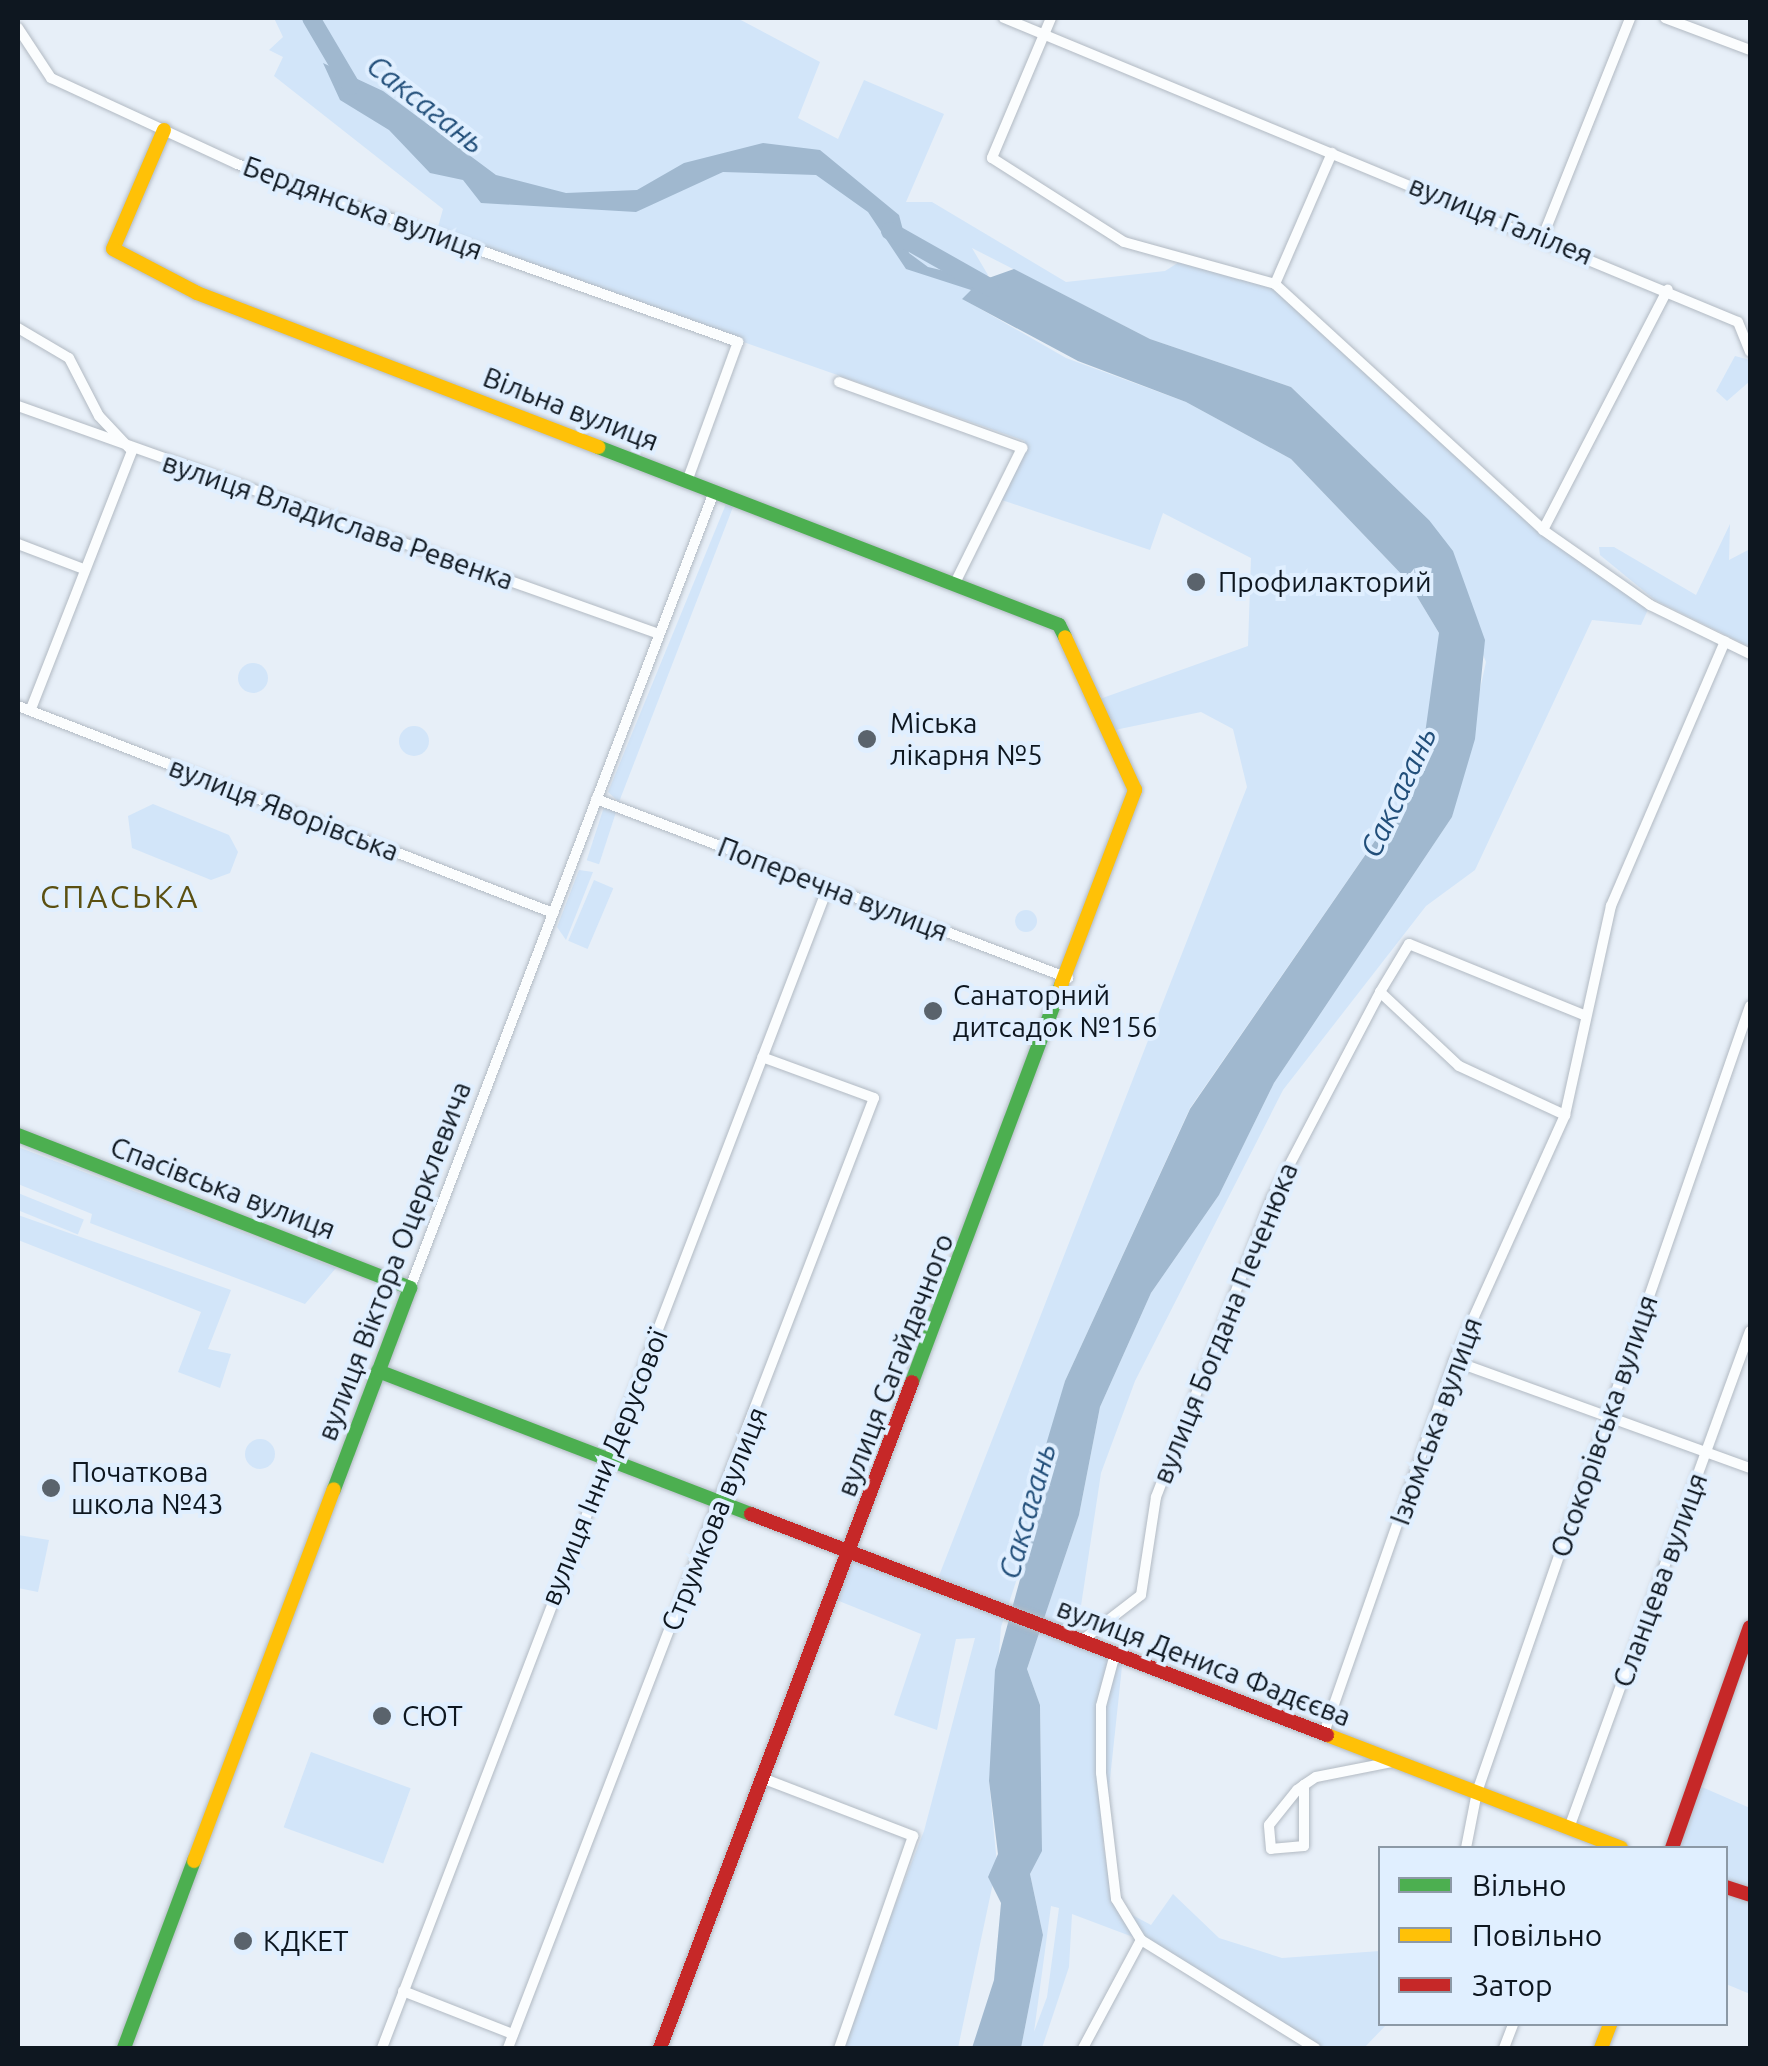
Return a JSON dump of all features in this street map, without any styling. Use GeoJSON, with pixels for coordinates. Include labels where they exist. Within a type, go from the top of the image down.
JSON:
{"type":"FeatureCollection","features":[{"type":"Feature","properties":{"kind":"street","name":"вулиця Галілея"},"geometry":{"type":"LineString","coordinates":[[1004,18],[1543,236],[1738,322]]}},
{"type":"Feature","properties":{"kind":"street"},"geometry":{"type":"LineString","coordinates":[[1051,18],[992,158],[1124,242],[1275,284],[1543,530],[1650,606],[1750,654]]}},
{"type":"Feature","properties":{"kind":"street"},"geometry":{"type":"LineString","coordinates":[[1543,236],[1630,18]]}},
{"type":"Feature","properties":{"kind":"street"},"geometry":{"type":"LineString","coordinates":[[1665,18],[1750,50]]}},
{"type":"Feature","properties":{"kind":"street","name":"Бердянська вулиця"},"geometry":{"type":"LineString","coordinates":[[18,28],[51,78],[285,183],[738,342],[686,481]]}},
{"type":"Feature","properties":{"kind":"street","name":"Вільна вулиця"},"geometry":{"type":"LineString","coordinates":[[164,130],[110,236],[113,249],[197,293],[955,582],[1066,630],[1097,700]]}},
{"type":"Feature","properties":{"kind":"street"},"geometry":{"type":"LineString","coordinates":[[1275,284],[1332,153]]}},
{"type":"Feature","properties":{"kind":"street"},"geometry":{"type":"LineString","coordinates":[[1543,530],[1668,289]]}},
{"type":"Feature","properties":{"kind":"street"},"geometry":{"type":"LineString","coordinates":[[1750,317],[1738,322],[1750,352]]}},
{"type":"Feature","properties":{"kind":"street"},"geometry":{"type":"LineString","coordinates":[[18,328],[69,358],[99,416],[132,451],[81,568],[32,706]]}},
{"type":"Feature","properties":{"kind":"street"},"geometry":{"type":"LineString","coordinates":[[838,382],[1022,448],[955,582]]}},
{"type":"Feature","properties":{"kind":"street","name":"вулиця Владислава Ревенка"},"geometry":{"type":"LineString","coordinates":[[18,406],[132,451],[659,634]]}},
{"type":"Feature","properties":{"kind":"street","name":"вулиця Віктора Оцерклевича"},"geometry":{"type":"LineString","coordinates":[[124,2048],[714,492]]}},
{"type":"Feature","properties":{"kind":"street"},"geometry":{"type":"LineString","coordinates":[[18,544],[81,568]]}},
{"type":"Feature","properties":{"kind":"street"},"geometry":{"type":"LineString","coordinates":[[1380,992],[1459,1066],[1565,1115],[1611,906],[1725,641]]}},
{"type":"Feature","properties":{"kind":"street","name":"вулиця Сагайдачного"},"geometry":{"type":"LineString","coordinates":[[660,2048],[846,1552],[1135,804],[1097,700]]}},
{"type":"Feature","properties":{"kind":"street","name":"вулиця Яворівська"},"geometry":{"type":"LineString","coordinates":[[18,706],[32,706],[553,913]]}},
{"type":"Feature","properties":{"kind":"street","name":"Поперечна вулиця"},"geometry":{"type":"LineString","coordinates":[[596,799],[1069,978]]}},
{"type":"Feature","properties":{"kind":"street","name":"вулиця Інни Дерусової"},"geometry":{"type":"LineString","coordinates":[[382,2048],[604,1460],[828,887]]}},
{"type":"Feature","properties":{"kind":"street","name":"вулиця Богдана Печенюка"},"geometry":{"type":"LineString","coordinates":[[1078,1641],[1136,1606],[1156,1498],[1265,1216],[1380,992],[1409,944],[1584,1015]]}},
{"type":"Feature","properties":{"kind":"street","name":"Осокорівська вулиця"},"geometry":{"type":"LineString","coordinates":[[1466,1846],[1477,1792],[1750,1006]]}},
{"type":"Feature","properties":{"kind":"street","name":"Струмкова вулиця"},"geometry":{"type":"LineString","coordinates":[[508,2048],[874,1098],[762,1056]]}},
{"type":"Feature","properties":{"kind":"street","name":"Ізюмська вулиця"},"geometry":{"type":"LineString","coordinates":[[1324,1733],[1454,1361],[1565,1115]]}},
{"type":"Feature","properties":{"kind":"street","name":"Спасівська вулиця"},"geometry":{"type":"LineString","coordinates":[[18,1135],[410,1288]]}},
{"type":"Feature","properties":{"kind":"street","name":"Сланцева вулиця"},"geometry":{"type":"LineString","coordinates":[[1569,1828],[1750,1331]]}},
{"type":"Feature","properties":{"kind":"street"},"geometry":{"type":"LineString","coordinates":[[1454,1361],[1750,1468]]}},
{"type":"Feature","properties":{"kind":"street","name":"вулиця Дениса Фадєєва"},"geometry":{"type":"LineString","coordinates":[[378,1371],[1616,1846]]}},
{"type":"Feature","properties":{"kind":"street"},"geometry":{"type":"LineString","coordinates":[[1673,1846],[1750,1628]]}},
{"type":"Feature","properties":{"kind":"street"},"geometry":{"type":"LineString","coordinates":[[1115,1654],[1101,1706],[1101,1774],[1116,1899],[1141,1940],[1315,2048]]}},
{"type":"Feature","properties":{"kind":"street"},"geometry":{"type":"LineString","coordinates":[[1304,1785],[1304,1846],[1271,1849],[1270,1825],[1304,1785],[1398,1761]]}},
{"type":"Feature","properties":{"kind":"street"},"geometry":{"type":"LineString","coordinates":[[762,1778],[914,1836],[839,2048]]}},
{"type":"Feature","properties":{"kind":"street"},"geometry":{"type":"LineString","coordinates":[[1083,2048],[1141,1940]]}},
{"type":"Feature","properties":{"kind":"street"},"geometry":{"type":"LineString","coordinates":[[403,1992],[513,2034]]}},
{"type":"Feature","properties":{"kind":"shaded area"},"geometry":{"type":"Polygon","coordinates":[[[274,18],[737,18],[820,62],[798,118],[838,139],[864,80],[944,114],[906,202],[932,202],[1066,282],[1165,271],[1184,259],[1275,284],[1516,506],[1650,605],[1641,625],[1592,620],[1475,870],[1426,906],[1283,1090],[1135,1381],[1101,1473],[1076,1639],[1123,1657],[1103,1845],[1114,1905],[1151,1925],[1173,1894],[1219,1938],[1282,1958],[1378,1951],[1378,2026],[1385,2026],[1364,2048],[1315,2048],[1141,1940],[1072,1914],[1069,1967],[1042,2048],[1021,2048],[1043,1935],[1030,1874],[1042,1850],[1040,1705],[1027,1669],[1079,1515],[1100,1407],[1151,1293],[1219,1195],[1274,1083],[1452,817],[1486,662],[1429,520],[1291,387],[1150,339],[972,248],[988,275],[963,299],[1066,358],[1186,402],[1291,459],[1407,580],[1439,633],[1442,663],[1419,777],[1190,1108],[1065,1381],[1037,1518],[1001,1627],[989,1781],[997,1864],[958,2048],[839,2048],[924,1831],[975,1638],[956,1639],[937,1730],[894,1715],[921,1634],[829,1597],[846,1552],[935,1586],[1247,787],[1233,729],[1201,712],[1110,731],[1097,700],[1248,646],[1251,558],[1163,513],[1150,550],[996,498],[1025,441],[436,234],[443,209],[274,76],[283,57],[269,50],[283,37],[274,18]],[[1051,1906],[1034,2032],[1047,1997],[1059,1908],[1051,1906]]]}},
{"type":"Feature","properties":{"kind":"shaded area"},"geometry":{"type":"Polygon","coordinates":[[[323,63],[383,91],[496,175],[566,193],[637,190],[684,163],[763,143],[820,150],[899,215],[909,253],[928,267],[983,280],[1014,269],[1150,339],[1291,387],[1429,520],[1453,551],[1485,640],[1475,739],[1452,817],[1274,1083],[1219,1195],[1151,1293],[1100,1407],[1079,1515],[1027,1669],[1040,1705],[1042,1851],[1030,1874],[1043,1935],[1021,2048],[972,2048],[994,1980],[1001,1903],[988,1877],[998,1854],[989,1781],[995,1670],[1037,1518],[1045,1448],[1065,1381],[1190,1109],[1419,777],[1439,633],[1407,580],[1291,459],[1186,402],[1078,361],[962,299],[971,290],[906,269],[868,212],[816,175],[723,172],[636,212],[481,203],[463,180],[430,173],[389,130],[340,100],[323,63]]]}},
{"type":"Feature","properties":{"kind":"shaded area"},"geometry":{"type":"Polygon","coordinates":[[[1735,356],[1750,360],[1750,381],[1727,401],[1716,391],[1735,356]]]}},
{"type":"Feature","properties":{"kind":"shaded area"},"geometry":{"type":"Polygon","coordinates":[[[726,504],[733,507],[619,802],[608,792],[726,504]]]}},
{"type":"Feature","properties":{"kind":"shaded area"},"geometry":{"type":"Polygon","coordinates":[[[1730,524],[1729,560],[1750,549],[1750,647],[1655,600],[1600,555],[1599,547],[1614,547],[1696,595],[1730,524]]]}},
{"type":"Feature","properties":{"kind":"shaded area"},"geometry":{"type":"Polygon","coordinates":[[[253,663],[267,672],[268,678],[259,692],[253,693],[239,684],[238,678],[247,664],[253,663]]]}},
{"type":"Feature","properties":{"kind":"shaded area"},"geometry":{"type":"Polygon","coordinates":[[[414,726],[428,735],[429,741],[420,755],[414,756],[400,747],[399,741],[408,727],[414,726]]]}},
{"type":"Feature","properties":{"kind":"shaded area"},"geometry":{"type":"Polygon","coordinates":[[[153,804],[229,835],[238,852],[230,873],[211,880],[132,848],[128,816],[153,804]]]}},
{"type":"Feature","properties":{"kind":"shaded area"},"geometry":{"type":"Polygon","coordinates":[[[604,807],[616,811],[599,864],[587,860],[604,807]]]}},
{"type":"Feature","properties":{"kind":"shaded area"},"geometry":{"type":"Polygon","coordinates":[[[579,870],[593,872],[566,940],[557,927],[579,870]]]}},
{"type":"Feature","properties":{"kind":"shaded area"},"geometry":{"type":"Polygon","coordinates":[[[594,880],[613,888],[588,949],[568,941],[594,880]]]}},
{"type":"Feature","properties":{"kind":"shaded area"},"geometry":{"type":"Polygon","coordinates":[[[1026,910],[1034,913],[1034,929],[1026,932],[1018,929],[1015,921],[1018,913],[1026,910]]]}},
{"type":"Feature","properties":{"kind":"shaded area"},"geometry":{"type":"Polygon","coordinates":[[[18,1147],[336,1268],[305,1304],[90,1223],[92,1214],[18,1184],[18,1147]]]}},
{"type":"Feature","properties":{"kind":"shaded area"},"geometry":{"type":"Polygon","coordinates":[[[18,1193],[84,1220],[78,1234],[18,1210],[18,1193]]]}},
{"type":"Feature","properties":{"kind":"shaded area"},"geometry":{"type":"Polygon","coordinates":[[[18,1215],[231,1290],[208,1349],[231,1354],[220,1388],[178,1372],[201,1312],[18,1240],[18,1215]]]}},
{"type":"Feature","properties":{"kind":"shaded area"},"geometry":{"type":"Polygon","coordinates":[[[260,1439],[274,1448],[275,1454],[266,1468],[260,1469],[246,1460],[245,1454],[254,1440],[260,1439]]]}},
{"type":"Feature","properties":{"kind":"shaded area"},"geometry":{"type":"Polygon","coordinates":[[[18,1535],[49,1540],[38,1592],[18,1588],[18,1535]]]}},
{"type":"Feature","properties":{"kind":"shaded area"},"geometry":{"type":"Polygon","coordinates":[[[311,1752],[411,1788],[383,1863],[284,1827],[311,1752]]]}},
{"type":"Feature","properties":{"kind":"shaded area"},"geometry":{"type":"Polygon","coordinates":[[[1695,1784],[1750,1808],[1750,1994],[1728,1985],[1728,1846],[1673,1846],[1695,1784]]]}},
{"type":"Feature","properties":{"kind":"waterway","name":"Саксагань"},"geometry":{"type":"LineString","coordinates":[[311,18],[351,86]]}},
{"type":"Feature","properties":{"kind":"waterway","name":"Саксагань"},"geometry":{"type":"LineString","coordinates":[[890,231],[989,287]]}},
{"type":"Feature","properties":{"kind":"traffic: fast"},"geometry":{"type":"LineString","coordinates":[[598,447],[1059,625],[1065,637]]}},
{"type":"Feature","properties":{"kind":"traffic: fast"},"geometry":{"type":"LineString","coordinates":[[912,1382],[1061,985]]}},
{"type":"Feature","properties":{"kind":"traffic: fast"},"geometry":{"type":"LineString","coordinates":[[18,1135],[410,1288],[334,1489]]}},
{"type":"Feature","properties":{"kind":"traffic: fast"},"geometry":{"type":"LineString","coordinates":[[378,1371],[751,1514]]}},
{"type":"Feature","properties":{"kind":"traffic: fast"},"geometry":{"type":"LineString","coordinates":[[124,2048],[194,1861]]}},
{"type":"Feature","properties":{"kind":"traffic: slow"},"geometry":{"type":"LineString","coordinates":[[164,130],[113,249],[197,293],[598,447]]}},
{"type":"Feature","properties":{"kind":"traffic: slow"},"geometry":{"type":"LineString","coordinates":[[1061,985],[1135,790],[1065,637]]}},
{"type":"Feature","properties":{"kind":"traffic: slow"},"geometry":{"type":"LineString","coordinates":[[194,1861],[334,1489]]}},
{"type":"Feature","properties":{"kind":"traffic: slow"},"geometry":{"type":"LineString","coordinates":[[1327,1735],[1616,1846]]}},
{"type":"Feature","properties":{"kind":"traffic: slow"},"geometry":{"type":"LineString","coordinates":[[1601,2048],[1609,2026]]}},
{"type":"Feature","properties":{"kind":"traffic: jam"},"geometry":{"type":"LineString","coordinates":[[660,2048],[912,1382]]}},
{"type":"Feature","properties":{"kind":"traffic: jam"},"geometry":{"type":"LineString","coordinates":[[751,1514],[1327,1735]]}},
{"type":"Feature","properties":{"kind":"traffic: jam"},"geometry":{"type":"LineString","coordinates":[[1673,1846],[1750,1627]]}},
{"type":"Feature","properties":{"kind":"traffic: jam"},"geometry":{"type":"LineString","coordinates":[[1728,1888],[1750,1895]]}},
{"type":"Feature","properties":{"kind":"place","name":"Профилакторий"},"geometry":{"type":"Point","coordinates":[1196,582]}},
{"type":"Feature","properties":{"kind":"place","name":"Міська лікарня №5"},"geometry":{"type":"Point","coordinates":[867,739]}},
{"type":"Feature","properties":{"kind":"place","name":"Санаторний дитсадок №156"},"geometry":{"type":"Point","coordinates":[933,1011]}},
{"type":"Feature","properties":{"kind":"place","name":"Початкова школа №43"},"geometry":{"type":"Point","coordinates":[51,1488]}},
{"type":"Feature","properties":{"kind":"place","name":"СЮТ"},"geometry":{"type":"Point","coordinates":[382,1716]}},
{"type":"Feature","properties":{"kind":"place","name":"КДКЕТ"},"geometry":{"type":"Point","coordinates":[243,1941]}},
{"type":"Feature","properties":{"kind":"district","name":"СПАСЬКА"},"geometry":{"type":"Point","coordinates":[120,896]}}]}
